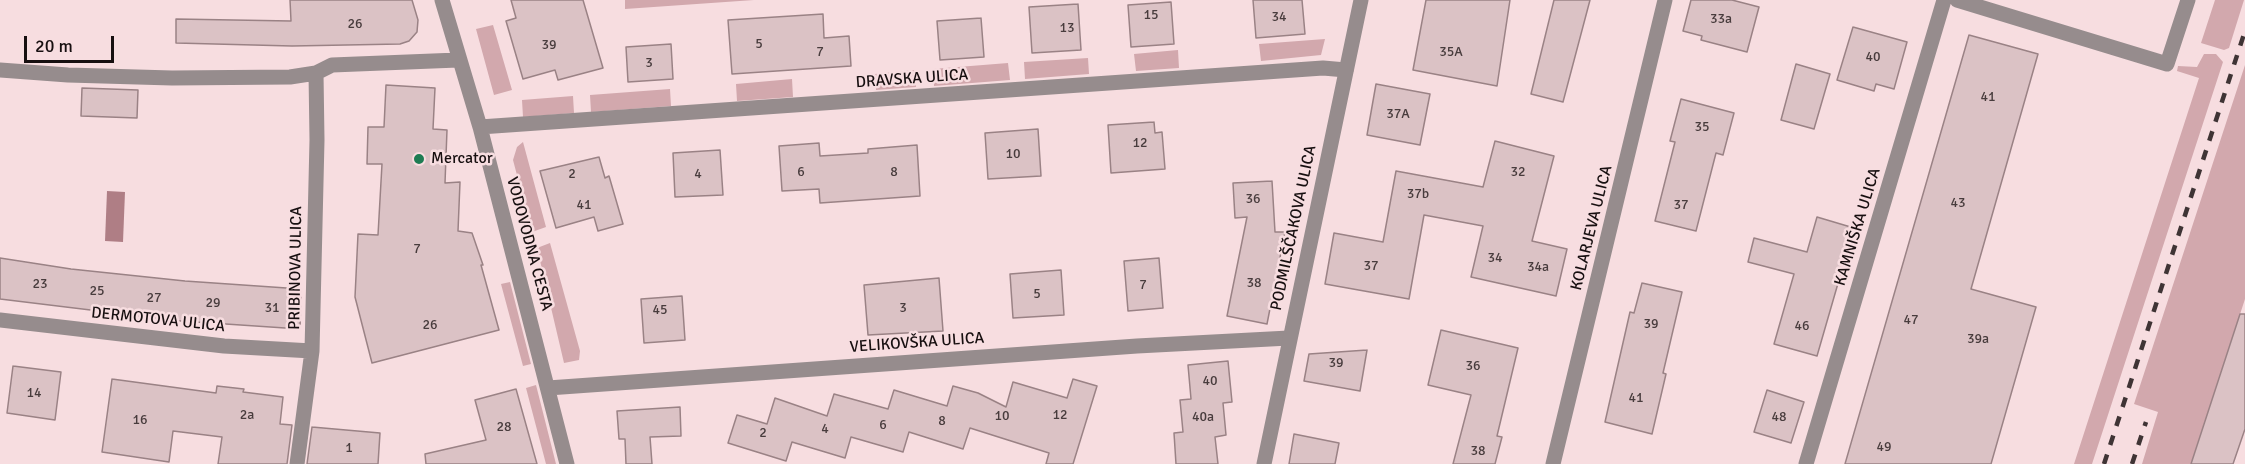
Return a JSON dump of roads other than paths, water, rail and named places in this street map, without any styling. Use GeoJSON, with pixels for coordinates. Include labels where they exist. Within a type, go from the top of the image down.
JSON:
{"type":"FeatureCollection","features":[{"type":"Feature","properties":{"kind":"street","name":"VODOVODNA CESTA"},"geometry":{"type":"LineString","coordinates":[[442,0],[458,60],[480,127],[567,464]]}},
{"type":"Feature","properties":{"kind":"street","name":"PODMILŠČAKOVA ULICA"},"geometry":{"type":"LineString","coordinates":[[1264,464],[1360,0]]}},
{"type":"Feature","properties":{"kind":"street","name":"KOLARJEVA ULICA"},"geometry":{"type":"LineString","coordinates":[[1553,464],[1665,0]]}},
{"type":"Feature","properties":{"kind":"street","name":"KAMNIŠKA ULICA"},"geometry":{"type":"LineString","coordinates":[[1806,464],[1944,0]]}},
{"type":"Feature","properties":{"kind":"street"},"geometry":{"type":"LineString","coordinates":[[1957,0],[2167,64],[2188,0]]}},
{"type":"Feature","properties":{"kind":"street"},"geometry":{"type":"LineString","coordinates":[[0,70],[68,75],[172,78],[290,77],[316,73],[332,65],[458,60]]}},
{"type":"Feature","properties":{"kind":"street","name":"DRAVSKA ULICA"},"geometry":{"type":"LineString","coordinates":[[480,127],[1323,68],[1346,70]]}},
{"type":"Feature","properties":{"kind":"street","name":"PRIBINOVA ULICA"},"geometry":{"type":"LineString","coordinates":[[297,464],[312,351],[317,140],[316,73]]}},
{"type":"Feature","properties":{"kind":"street","name":"DERMOTOVA ULICA"},"geometry":{"type":"LineString","coordinates":[[0,320],[224,346],[312,351]]}},
{"type":"Feature","properties":{"kind":"street","name":"VELIKOVŠKA ULICA"},"geometry":{"type":"LineString","coordinates":[[548,388],[1137,346],[1289,338]]}},
{"type":"Feature","properties":{"kind":"railway"},"geometry":{"type":"LineString","coordinates":[[2104,464],[2245,31]]}},
{"type":"Feature","properties":{"kind":"railway"},"geometry":{"type":"LineString","coordinates":[[2132,464],[2146,422]]}},
{"type":"Feature","properties":{"kind":"place","name":"Mercator"},"geometry":{"type":"Point","coordinates":[419,159]}}]}
